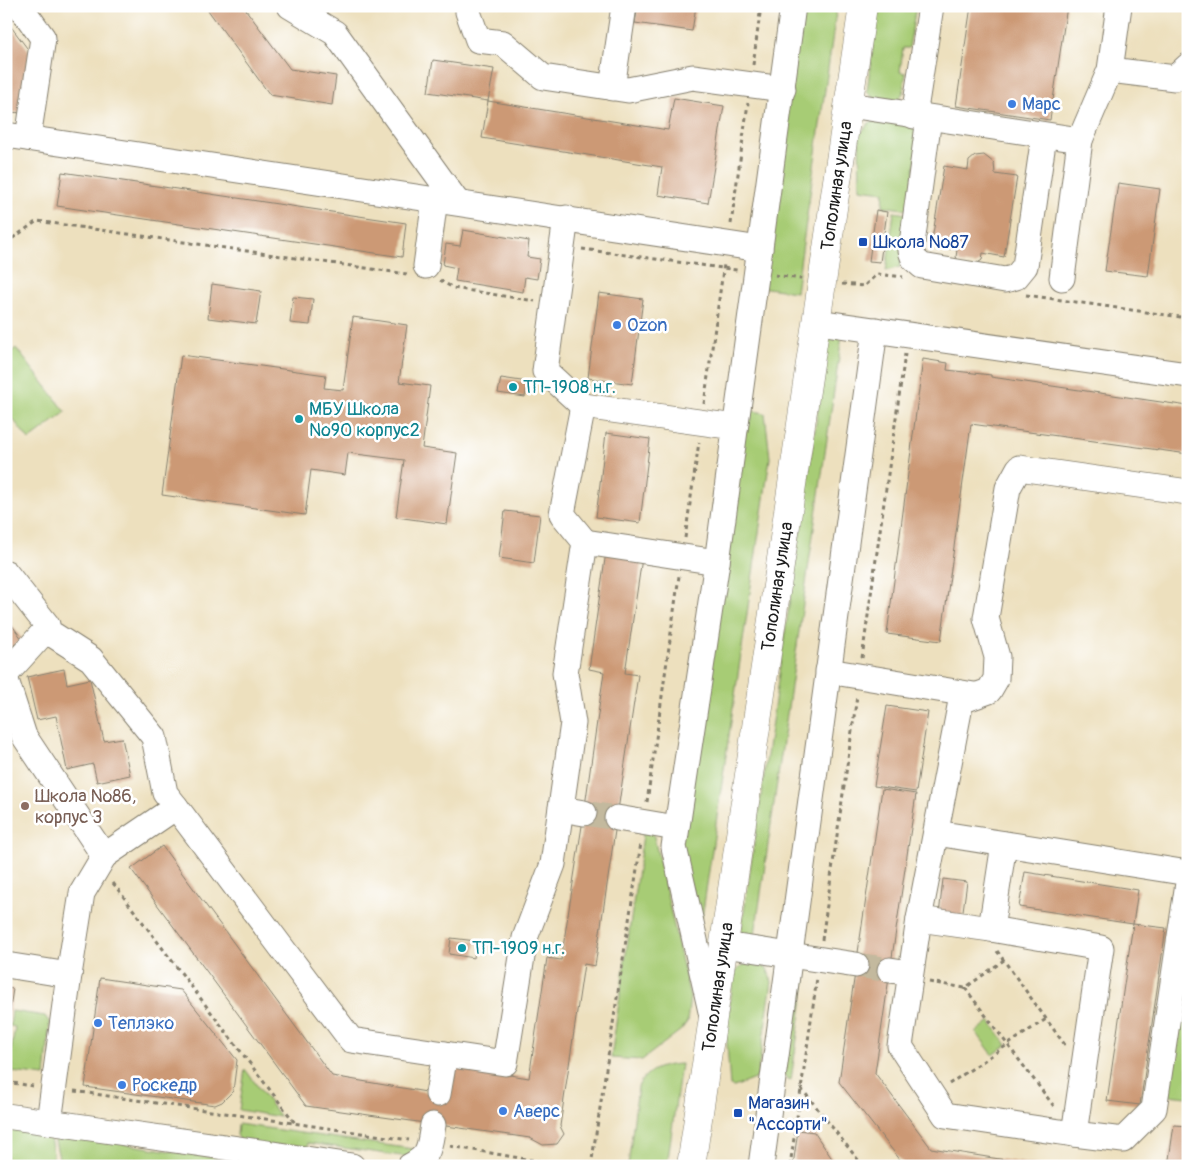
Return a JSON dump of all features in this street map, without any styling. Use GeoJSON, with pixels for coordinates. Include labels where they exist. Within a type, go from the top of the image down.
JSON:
{"type":"FeatureCollection","features":[{"type":"Feature","properties":{"kind":"main road","name":"Тополиная улица"},"geometry":{"type":"LineString","coordinates":[[691,1166],[818,322],[863,6]]}},
{"type":"Feature","properties":{"kind":"street"},"geometry":{"type":"LineString","coordinates":[[20,6],[43,38],[17,136],[566,218],[728,245],[759,261]]}},
{"type":"Feature","properties":{"kind":"street"},"geometry":{"type":"LineString","coordinates":[[290,6],[336,33],[446,200],[426,273]]}},
{"type":"Feature","properties":{"kind":"street"},"geometry":{"type":"LineString","coordinates":[[469,6],[468,12],[478,40],[504,43],[543,77],[628,90],[693,77],[783,89]]}},
{"type":"Feature","properties":{"kind":"street"},"geometry":{"type":"LineString","coordinates":[[612,88],[624,6]]}},
{"type":"Feature","properties":{"kind":"street"},"geometry":{"type":"LineString","coordinates":[[713,1024],[674,848],[717,562],[793,6]]}},
{"type":"Feature","properties":{"kind":"street"},"geometry":{"type":"LineString","coordinates":[[931,6],[911,251],[914,259],[922,266],[1005,280],[1016,277],[1025,266],[1044,136]]}},
{"type":"Feature","properties":{"kind":"street"},"geometry":{"type":"LineString","coordinates":[[1062,278],[1080,140],[1110,70],[1119,6]]}},
{"type":"Feature","properties":{"kind":"street"},"geometry":{"type":"LineString","coordinates":[[1110,70],[1175,78],[1188,66]]}},
{"type":"Feature","properties":{"kind":"street"},"geometry":{"type":"LineString","coordinates":[[849,105],[1080,140]]}},
{"type":"Feature","properties":{"kind":"street"},"geometry":{"type":"LineString","coordinates":[[566,218],[545,371],[582,406],[735,426]]}},
{"type":"Feature","properties":{"kind":"street"},"geometry":{"type":"LineString","coordinates":[[818,322],[1188,375]]}},
{"type":"Feature","properties":{"kind":"street"},"geometry":{"type":"LineString","coordinates":[[761,1166],[875,330]]}},
{"type":"Feature","properties":{"kind":"street"},"geometry":{"type":"LineString","coordinates":[[582,406],[562,514],[585,542],[717,562]]}},
{"type":"Feature","properties":{"kind":"street"},"geometry":{"type":"LineString","coordinates":[[1188,492],[1019,468],[1008,488],[986,618],[997,657],[996,679],[989,691],[961,701],[919,920],[903,974],[900,1046],[945,1115],[1123,1140],[1154,1109],[1188,883]]}},
{"type":"Feature","properties":{"kind":"street"},"geometry":{"type":"LineString","coordinates":[[44,632],[55,636],[91,659],[154,737],[164,792],[350,1040],[504,1063],[525,938],[572,811],[573,722],[565,673],[585,542]]}},
{"type":"Feature","properties":{"kind":"street"},"geometry":{"type":"LineString","coordinates":[[6,573],[47,625],[44,632],[6,674]]}},
{"type":"Feature","properties":{"kind":"street"},"geometry":{"type":"LineString","coordinates":[[828,671],[974,695]]}},
{"type":"Feature","properties":{"kind":"street"},"geometry":{"type":"LineString","coordinates":[[6,680],[24,736],[101,860]]}},
{"type":"Feature","properties":{"kind":"street"},"geometry":{"type":"LineString","coordinates":[[49,1122],[82,893],[101,860],[176,807]]}},
{"type":"Feature","properties":{"kind":"street"},"geometry":{"type":"LineString","coordinates":[[618,818],[676,828]]}},
{"type":"Feature","properties":{"kind":"street"},"geometry":{"type":"LineString","coordinates":[[936,833],[1188,873]]}},
{"type":"Feature","properties":{"kind":"street"},"geometry":{"type":"LineString","coordinates":[[986,929],[1004,844]]}},
{"type":"Feature","properties":{"kind":"street"},"geometry":{"type":"LineString","coordinates":[[919,920],[1101,948],[1074,1134]]}},
{"type":"Feature","properties":{"kind":"street"},"geometry":{"type":"LineString","coordinates":[[724,945],[856,965]]}},
{"type":"Feature","properties":{"kind":"street"},"geometry":{"type":"LineString","coordinates":[[6,965],[69,975]]}},
{"type":"Feature","properties":{"kind":"street"},"geometry":{"type":"LineString","coordinates":[[438,1094],[445,1054]]}},
{"type":"Feature","properties":{"kind":"street"},"geometry":{"type":"LineString","coordinates":[[6,1116],[352,1166]]}},
{"type":"Feature","properties":{"kind":"street"},"geometry":{"type":"LineString","coordinates":[[410,1166],[423,1159],[427,1154],[432,1134]]}},
{"type":"Feature","properties":{"kind":"street"},"geometry":{"type":"LineString","coordinates":[[267,1153],[290,1166]]}},
{"type":"Feature","properties":{"kind":"path"},"geometry":{"type":"LineString","coordinates":[[591,1166],[644,822],[761,6]]}},
{"type":"Feature","properties":{"kind":"path"},"geometry":{"type":"LineString","coordinates":[[6,243],[37,220],[426,273],[453,288],[554,304]]}},
{"type":"Feature","properties":{"kind":"path"},"geometry":{"type":"LineString","coordinates":[[562,246],[723,268],[759,261],[823,282],[864,286],[877,274],[906,278]]}},
{"type":"Feature","properties":{"kind":"path"},"geometry":{"type":"LineString","coordinates":[[1023,294],[1188,318]]}},
{"type":"Feature","properties":{"kind":"path"},"geometry":{"type":"LineString","coordinates":[[790,1166],[908,334]]}},
{"type":"Feature","properties":{"kind":"path"},"geometry":{"type":"LineString","coordinates":[[101,860],[295,1123]]}},
{"type":"Feature","properties":{"kind":"path"},"geometry":{"type":"LineString","coordinates":[[986,929],[1004,960],[1083,1070]]}},
{"type":"Feature","properties":{"kind":"path"},"geometry":{"type":"LineString","coordinates":[[966,988],[1004,960]]}},
{"type":"Feature","properties":{"kind":"path"},"geometry":{"type":"LineString","coordinates":[[903,974],[966,988],[1074,1134]]}},
{"type":"Feature","properties":{"kind":"path"},"geometry":{"type":"LineString","coordinates":[[932,1095],[1046,1019]]}},
{"type":"Feature","properties":{"kind":"path"},"geometry":{"type":"LineString","coordinates":[[6,1082],[295,1123],[432,1134],[566,1166]]}},
{"type":"Feature","properties":{"kind":"path"},"geometry":{"type":"LineString","coordinates":[[801,1088],[863,1166]]}},
{"type":"Feature","properties":{"kind":"green space"},"geometry":{"type":"Polygon","coordinates":[[[800,6],[837,6],[796,292],[760,287],[800,6]]]}},
{"type":"Feature","properties":{"kind":"green space"},"geometry":{"type":"Polygon","coordinates":[[[878,6],[916,6],[909,48],[903,48],[900,72],[906,73],[903,93],[898,100],[873,98],[867,91],[878,6]]]}},
{"type":"Feature","properties":{"kind":"green space"},"geometry":{"type":"Polygon","coordinates":[[[877,121],[920,126],[909,210],[883,206],[884,192],[860,189],[859,135],[869,123],[877,121]]]}},
{"type":"Feature","properties":{"kind":"green space"},"geometry":{"type":"Polygon","coordinates":[[[894,212],[907,214],[900,267],[886,271],[894,212]]]}},
{"type":"Feature","properties":{"kind":"green space"},"geometry":{"type":"Polygon","coordinates":[[[829,334],[842,336],[754,941],[740,939],[829,334]]]}},
{"type":"Feature","properties":{"kind":"green space"},"geometry":{"type":"Polygon","coordinates":[[[16,348],[66,412],[29,440],[6,410],[6,356],[16,348]]]}},
{"type":"Feature","properties":{"kind":"green space"},"geometry":{"type":"Polygon","coordinates":[[[742,409],[765,413],[770,458],[702,918],[676,845],[742,409]]]}},
{"type":"Feature","properties":{"kind":"green space"},"geometry":{"type":"Polygon","coordinates":[[[644,828],[652,833],[654,837],[690,997],[687,1022],[681,1030],[642,1060],[611,1058],[644,828]]]}},
{"type":"Feature","properties":{"kind":"green space"},"geometry":{"type":"Polygon","coordinates":[[[1188,883],[1188,1097],[1156,1094],[1188,883]]]}},
{"type":"Feature","properties":{"kind":"green space"},"geometry":{"type":"Polygon","coordinates":[[[745,964],[755,964],[767,968],[772,982],[757,1078],[734,1087],[730,1086],[726,1030],[734,976],[737,970],[745,964]]]}},
{"type":"Feature","properties":{"kind":"green space"},"geometry":{"type":"Polygon","coordinates":[[[803,968],[806,977],[791,1080],[787,1079],[776,1060],[789,973],[803,968]]]}},
{"type":"Feature","properties":{"kind":"green space"},"geometry":{"type":"Polygon","coordinates":[[[12,1011],[45,1016],[50,1023],[45,1076],[12,1072],[13,1065],[9,1064],[15,1027],[10,1026],[12,1011]]]}},
{"type":"Feature","properties":{"kind":"green space"},"geometry":{"type":"Polygon","coordinates":[[[990,1021],[1007,1045],[993,1055],[976,1032],[990,1021]]]}},
{"type":"Feature","properties":{"kind":"green space"},"geometry":{"type":"Polygon","coordinates":[[[681,1064],[667,1166],[628,1166],[638,1087],[641,1081],[656,1069],[668,1065],[681,1064]]]}},
{"type":"Feature","properties":{"kind":"green space"},"geometry":{"type":"Polygon","coordinates":[[[245,1069],[280,1117],[239,1110],[245,1069]]]}},
{"type":"Feature","properties":{"kind":"green space"},"geometry":{"type":"Polygon","coordinates":[[[238,1124],[413,1149],[416,1158],[308,1143],[307,1153],[242,1143],[237,1135],[238,1124]]]}},
{"type":"Feature","properties":{"kind":"green space"},"geometry":{"type":"Polygon","coordinates":[[[6,1127],[49,1133],[53,1153],[51,1166],[6,1164],[6,1127]]]}},
{"type":"Feature","properties":{"kind":"green space"},"geometry":{"type":"Polygon","coordinates":[[[53,1133],[269,1166],[61,1166],[53,1133]]]}},
{"type":"Feature","properties":{"kind":"building"},"geometry":{"type":"Polygon","coordinates":[[[205,6],[243,6],[290,69],[336,76],[332,105],[270,95],[205,6]]]}},
{"type":"Feature","properties":{"kind":"building"},"geometry":{"type":"Polygon","coordinates":[[[638,6],[696,6],[692,31],[635,23],[638,6]]]}},
{"type":"Feature","properties":{"kind":"building"},"geometry":{"type":"Polygon","coordinates":[[[971,6],[1067,6],[1050,120],[956,106],[971,6]]]}},
{"type":"Feature","properties":{"kind":"building"},"geometry":{"type":"Polygon","coordinates":[[[1166,6],[1179,6],[1179,9],[1166,6]]]}},
{"type":"Feature","properties":{"kind":"building"},"geometry":{"type":"Polygon","coordinates":[[[6,20],[30,52],[24,113],[6,112],[6,20]]]}},
{"type":"Feature","properties":{"kind":"building"},"geometry":{"type":"Polygon","coordinates":[[[433,60],[494,69],[488,101],[428,92],[433,60]]]}},
{"type":"Feature","properties":{"kind":"building"},"geometry":{"type":"Polygon","coordinates":[[[674,98],[724,106],[708,203],[658,195],[662,167],[482,138],[488,101],[668,130],[674,98]]]}},
{"type":"Feature","properties":{"kind":"building"},"geometry":{"type":"Polygon","coordinates":[[[984,155],[994,163],[995,174],[1017,177],[1004,257],[983,253],[982,260],[975,265],[960,263],[956,257],[957,250],[931,246],[944,166],[968,170],[969,161],[975,156],[984,155]]]}},
{"type":"Feature","properties":{"kind":"building"},"geometry":{"type":"Polygon","coordinates":[[[62,172],[406,223],[402,257],[57,206],[62,172]]]}},
{"type":"Feature","properties":{"kind":"building"},"geometry":{"type":"Polygon","coordinates":[[[6,176],[9,176],[7,191],[6,191],[6,176]]]}},
{"type":"Feature","properties":{"kind":"building"},"geometry":{"type":"Polygon","coordinates":[[[1118,183],[1160,189],[1148,276],[1105,271],[1118,183]]]}},
{"type":"Feature","properties":{"kind":"building"},"geometry":{"type":"Polygon","coordinates":[[[876,210],[887,212],[880,262],[869,261],[876,210]]]}},
{"type":"Feature","properties":{"kind":"building"},"geometry":{"type":"Polygon","coordinates":[[[463,230],[529,241],[527,257],[540,259],[537,279],[525,277],[523,292],[455,281],[457,268],[443,265],[446,244],[460,246],[463,230]]]}},
{"type":"Feature","properties":{"kind":"building"},"geometry":{"type":"Polygon","coordinates":[[[212,284],[261,291],[256,324],[208,318],[212,284]]]}},
{"type":"Feature","properties":{"kind":"building"},"geometry":{"type":"Polygon","coordinates":[[[599,293],[643,299],[632,384],[588,378],[599,293]]]}},
{"type":"Feature","properties":{"kind":"building"},"geometry":{"type":"Polygon","coordinates":[[[293,297],[313,299],[310,325],[290,323],[293,297]]]}},
{"type":"Feature","properties":{"kind":"building","name":"МБУ Школа №90 корпус2"},"geometry":{"type":"Polygon","coordinates":[[[353,317],[407,325],[399,382],[430,386],[422,448],[457,453],[447,524],[396,517],[404,460],[348,453],[345,475],[311,470],[305,515],[162,495],[181,355],[326,375],[324,388],[343,390],[353,317]]]}},
{"type":"Feature","properties":{"kind":"building"},"geometry":{"type":"Polygon","coordinates":[[[923,359],[948,363],[947,370],[991,375],[991,377],[1188,406],[1188,454],[971,424],[941,641],[887,634],[923,359]]]}},
{"type":"Feature","properties":{"kind":"building","name":"ТП-1908 н.г."},"geometry":{"type":"Polygon","coordinates":[[[501,378],[528,382],[525,397],[498,393],[501,378]]]}},
{"type":"Feature","properties":{"kind":"building"},"geometry":{"type":"Polygon","coordinates":[[[606,433],[650,439],[640,523],[596,517],[606,433]]]}},
{"type":"Feature","properties":{"kind":"building"},"geometry":{"type":"Polygon","coordinates":[[[505,511],[540,515],[534,563],[499,558],[505,511]]]}},
{"type":"Feature","properties":{"kind":"building"},"geometry":{"type":"Polygon","coordinates":[[[606,552],[642,558],[625,673],[638,675],[595,966],[584,964],[560,1126],[564,1134],[557,1144],[543,1145],[530,1138],[306,1106],[131,869],[162,846],[332,1076],[438,1094],[451,1066],[529,1078],[547,958],[561,960],[584,813],[604,672],[589,669],[606,552]]]}},
{"type":"Feature","properties":{"kind":"building"},"geometry":{"type":"Polygon","coordinates":[[[6,617],[22,639],[6,651],[6,617]]]}},
{"type":"Feature","properties":{"kind":"building"},"geometry":{"type":"Polygon","coordinates":[[[64,669],[67,684],[90,679],[104,741],[122,738],[130,775],[97,782],[93,764],[67,770],[56,716],[37,720],[27,677],[64,669]]]}},
{"type":"Feature","properties":{"kind":"building"},"geometry":{"type":"Polygon","coordinates":[[[887,706],[928,712],[916,792],[874,786],[887,706]]]}},
{"type":"Feature","properties":{"kind":"building"},"geometry":{"type":"Polygon","coordinates":[[[882,789],[916,794],[875,1073],[931,1148],[1043,1166],[905,1166],[839,1082],[882,789]]]}},
{"type":"Feature","properties":{"kind":"building"},"geometry":{"type":"Polygon","coordinates":[[[1025,872],[1138,890],[1133,924],[1019,907],[1025,872]]]}},
{"type":"Feature","properties":{"kind":"building"},"geometry":{"type":"Polygon","coordinates":[[[943,879],[967,882],[962,918],[939,915],[943,879]]]}},
{"type":"Feature","properties":{"kind":"building"},"geometry":{"type":"Polygon","coordinates":[[[1133,924],[1166,928],[1140,1105],[1107,1101],[1133,924]]]}},
{"type":"Feature","properties":{"kind":"building","name":"ТП-1909 н.г."},"geometry":{"type":"Polygon","coordinates":[[[451,938],[476,941],[474,958],[449,954],[451,938]]]}},
{"type":"Feature","properties":{"kind":"building"},"geometry":{"type":"Polygon","coordinates":[[[100,978],[181,990],[237,1060],[233,1091],[222,1102],[215,1105],[85,1087],[100,978]]]}},
{"type":"Feature","properties":{"kind":"building"},"geometry":{"type":"Polygon","coordinates":[[[6,988],[13,989],[7,1028],[6,1027],[6,988]]]}},
{"type":"Feature","properties":{"kind":"building"},"geometry":{"type":"Polygon","coordinates":[[[1174,1125],[1188,1126],[1188,1166],[1168,1166],[1174,1125]]]}},
{"type":"Feature","properties":{"kind":"building"},"geometry":{"type":"Polygon","coordinates":[[[798,1130],[814,1132],[837,1166],[793,1166],[798,1130]]]}},
{"type":"Feature","properties":{"kind":"tunnel"},"geometry":{"type":"LineString","coordinates":[[584,813],[617,818]]}},
{"type":"Feature","properties":{"kind":"tunnel"},"geometry":{"type":"LineString","coordinates":[[856,965],[890,970]]}},
{"type":"Feature","properties":{"kind":"place","name":"Марс"},"geometry":{"type":"Point","coordinates":[1012,104]}},
{"type":"Feature","properties":{"kind":"place","name":"Школа №87"},"geometry":{"type":"Point","coordinates":[863,242]}},
{"type":"Feature","properties":{"kind":"place","name":"Ozon"},"geometry":{"type":"Point","coordinates":[617,325]}},
{"type":"Feature","properties":{"kind":"place","name":"ТП-1908 н.г."},"geometry":{"type":"Point","coordinates":[513,387]}},
{"type":"Feature","properties":{"kind":"place","name":"МБУ Школа №90 корпус2"},"geometry":{"type":"Point","coordinates":[299,419]}},
{"type":"Feature","properties":{"kind":"place","name":"Школа №86, корпус 3"},"geometry":{"type":"Point","coordinates":[25,806]}},
{"type":"Feature","properties":{"kind":"place","name":"ТП-1909 н.г."},"geometry":{"type":"Point","coordinates":[462,948]}},
{"type":"Feature","properties":{"kind":"place","name":"Теплэко"},"geometry":{"type":"Point","coordinates":[98,1023]}},
{"type":"Feature","properties":{"kind":"place","name":"Роскедр"},"geometry":{"type":"Point","coordinates":[122,1085]}},
{"type":"Feature","properties":{"kind":"place","name":"Аверс"},"geometry":{"type":"Point","coordinates":[503,1111]}},
{"type":"Feature","properties":{"kind":"place","name":"Магазин \"Ассорти\""},"geometry":{"type":"Point","coordinates":[738,1113]}}]}
